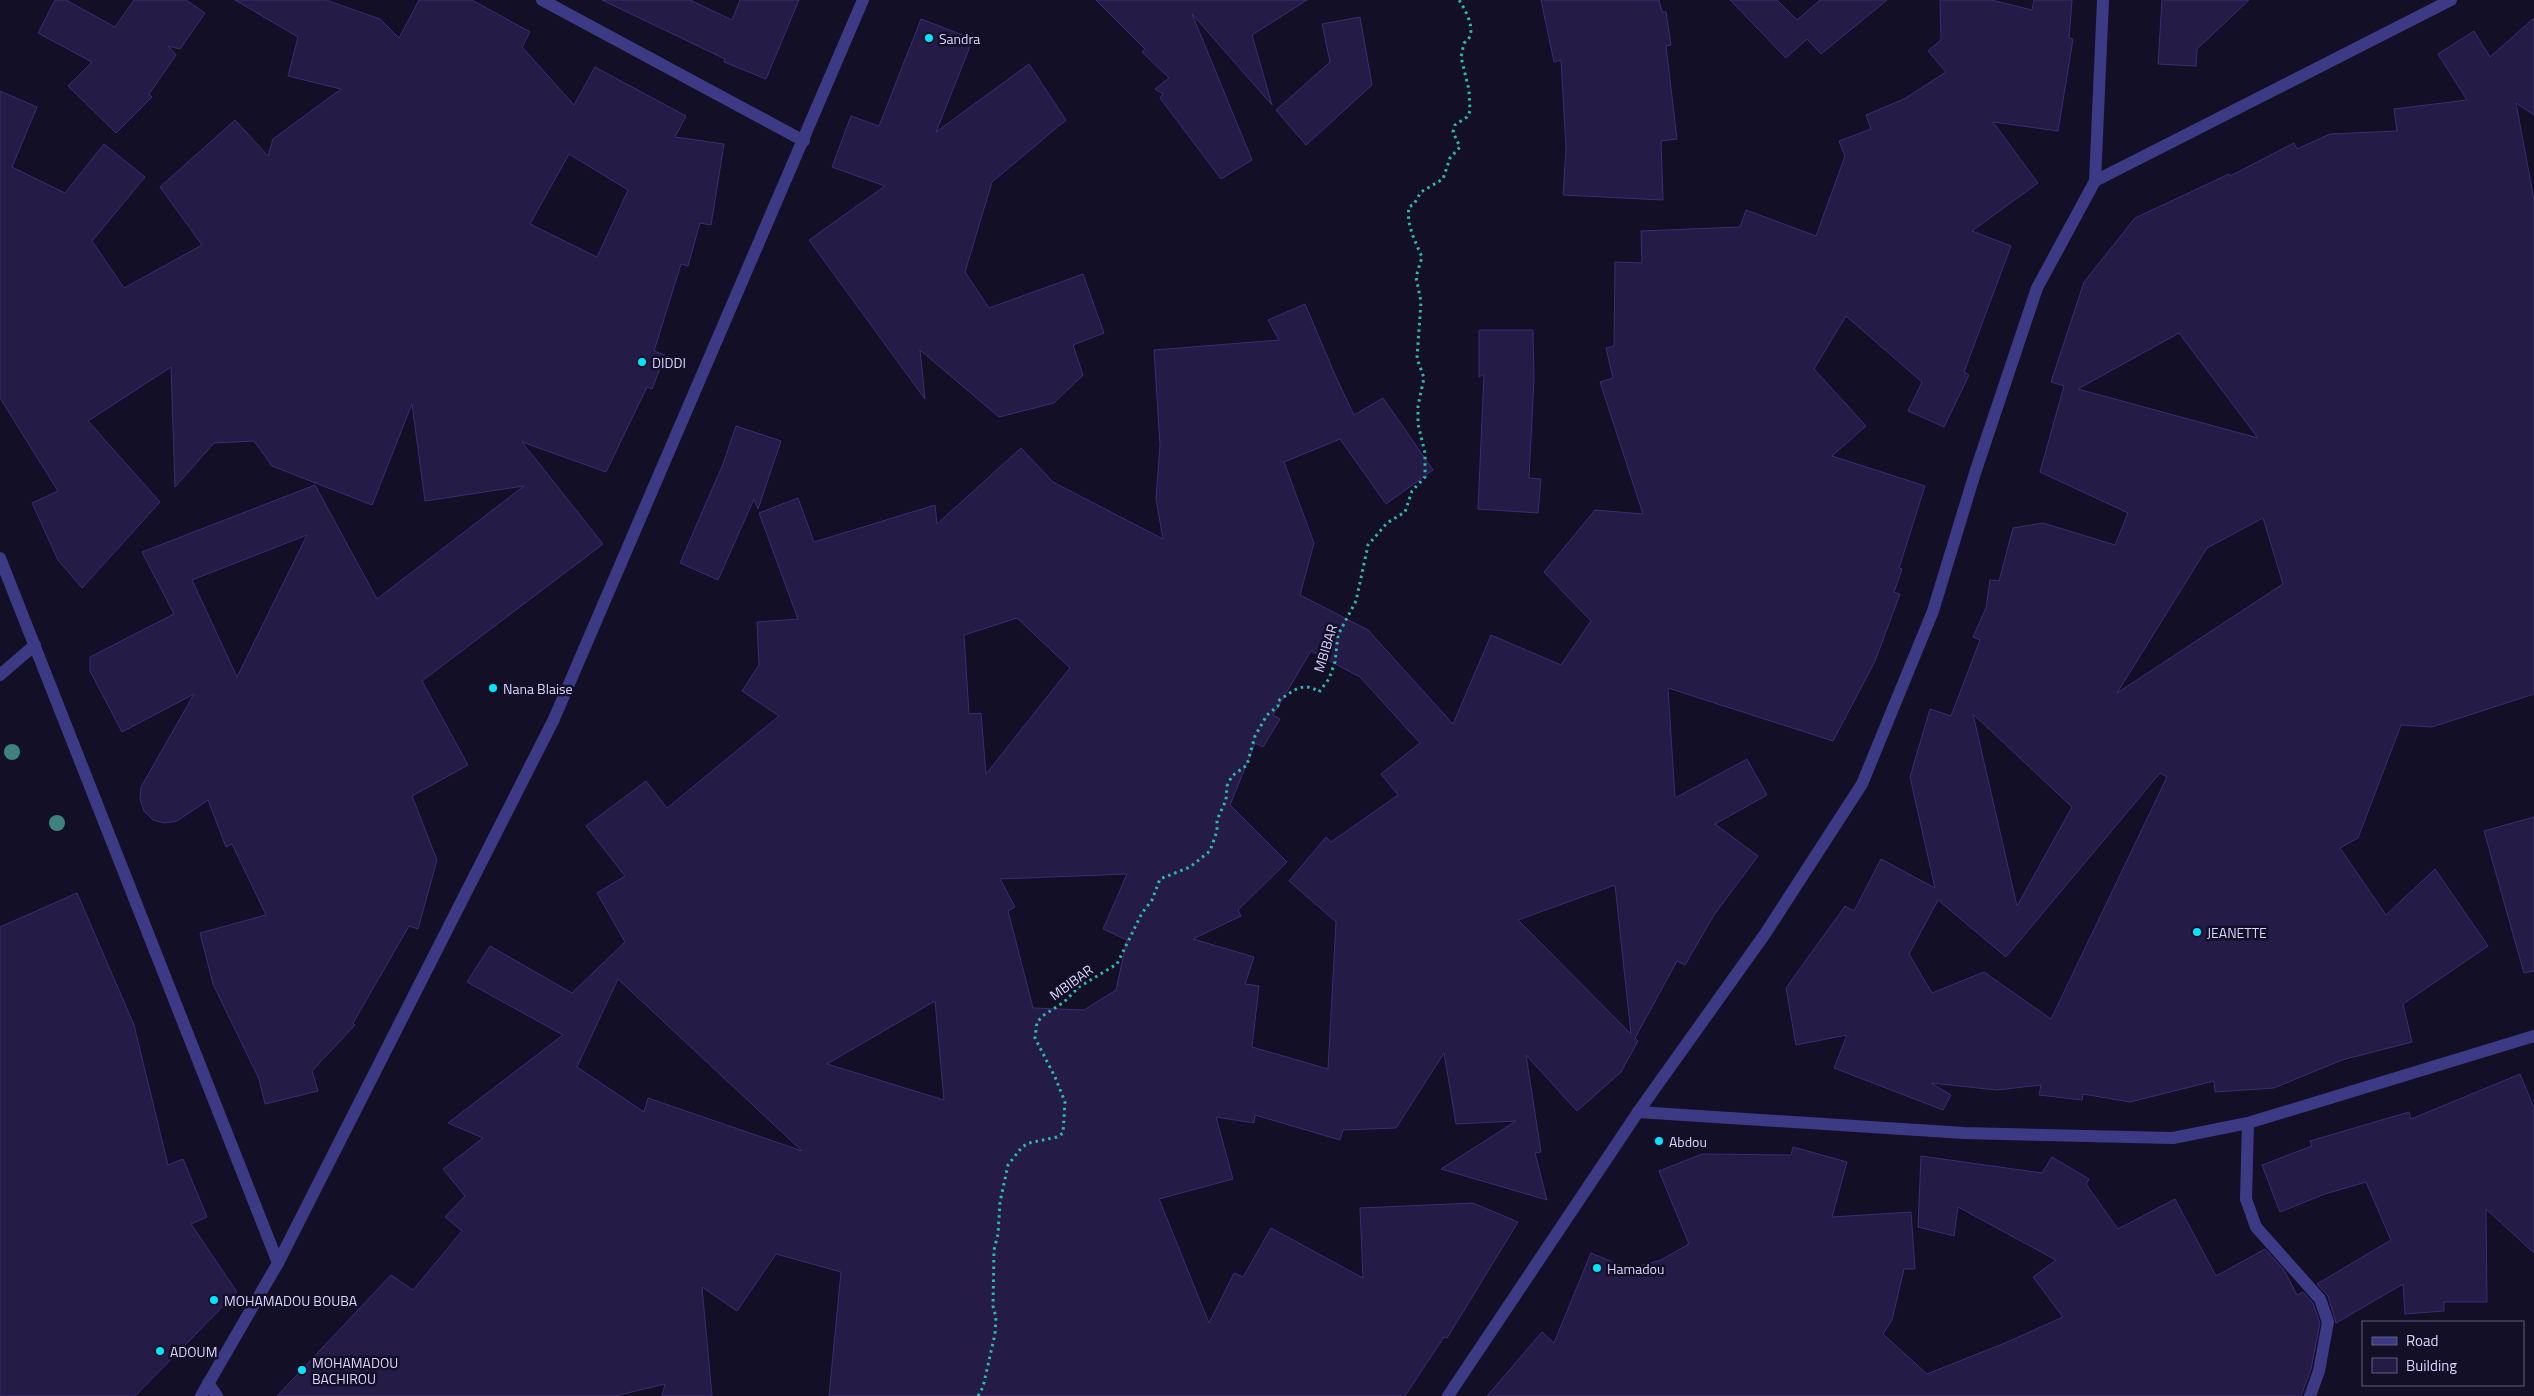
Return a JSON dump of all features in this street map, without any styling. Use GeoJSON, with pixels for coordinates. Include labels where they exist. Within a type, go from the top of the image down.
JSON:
{"type":"FeatureCollection","features":[{"type":"Feature","properties":{"kind":"street"},"geometry":{"type":"LineString","coordinates":[[542,0],[804,141]]}},
{"type":"Feature","properties":{"kind":"street"},"geometry":{"type":"LineString","coordinates":[[201,1396],[278,1263],[554,719],[863,0]]}},
{"type":"Feature","properties":{"kind":"street"},"geometry":{"type":"LineString","coordinates":[[1448,1396],[1638,1112],[1765,934],[1862,784],[1933,611],[1975,473],[2037,288],[2095,181],[2102,0]]}},
{"type":"Feature","properties":{"kind":"street"},"geometry":{"type":"LineString","coordinates":[[2095,181],[2450,0]]}},
{"type":"Feature","properties":{"kind":"street"},"geometry":{"type":"LineString","coordinates":[[0,558],[278,1263]]}},
{"type":"Feature","properties":{"kind":"street"},"geometry":{"type":"LineString","coordinates":[[0,675],[35,645]]}},
{"type":"Feature","properties":{"kind":"street"},"geometry":{"type":"LineString","coordinates":[[1638,1112],[1964,1133],[2173,1138],[2248,1123],[2534,1036]]}},
{"type":"Feature","properties":{"kind":"street"},"geometry":{"type":"LineString","coordinates":[[2248,1123],[2246,1199],[2256,1227],[2320,1299],[2328,1322],[2319,1371],[2310,1396]]}},
{"type":"Feature","properties":{"kind":"street"},"geometry":{"type":"LineString","coordinates":[[208,1383],[217,1396]]}},
{"type":"Feature","properties":{"kind":"path","name":"MBIBAR"},"geometry":{"type":"LineString","coordinates":[[978,1396],[995,1334],[996,1317],[993,1306],[994,1250],[998,1234],[1000,1202],[1008,1165],[1022,1148],[1029,1143],[1063,1133],[1065,1102],[1036,1038],[1037,1022],[1044,1014],[1064,1002],[1079,987],[1117,964],[1142,913],[1152,900],[1160,879],[1190,867],[1210,851],[1217,831],[1217,820],[1226,800],[1227,786],[1232,776],[1247,765],[1251,757],[1250,750],[1263,722],[1278,706],[1278,702],[1300,686],[1313,687],[1319,692],[1329,679],[1335,662],[1338,635],[1356,601],[1368,545],[1387,524],[1405,512],[1412,491],[1424,477],[1425,453],[1418,424],[1418,406],[1424,378],[1417,358],[1421,302],[1416,277],[1422,257],[1413,238],[1407,215],[1409,207],[1414,204],[1421,192],[1443,179],[1450,158],[1460,148],[1453,132],[1455,125],[1467,117],[1470,111],[1469,90],[1461,57],[1464,43],[1469,40],[1471,33],[1467,13],[1459,0]]}},
{"type":"Feature","properties":{"kind":"building"},"geometry":{"type":"Polygon","coordinates":[[[55,0],[66,0],[115,27],[134,0],[186,0],[205,13],[180,49],[168,46],[176,55],[149,94],[152,97],[116,133],[68,86],[92,62],[38,33],[55,0]]]}},
{"type":"Feature","properties":{"kind":"building"},"geometry":{"type":"Polygon","coordinates":[[[235,0],[326,0],[380,19],[399,38],[419,0],[472,0],[530,32],[522,47],[574,105],[595,67],[686,116],[675,137],[724,144],[711,225],[700,223],[688,266],[681,264],[654,351],[665,355],[652,389],[647,387],[606,472],[522,442],[603,544],[422,681],[468,765],[412,796],[437,860],[418,929],[409,926],[353,1023],[355,1025],[312,1071],[318,1091],[265,1104],[259,1079],[213,984],[200,933],[266,915],[232,844],[226,847],[208,800],[177,821],[165,823],[153,820],[144,811],[140,800],[141,787],[194,694],[122,732],[90,671],[90,657],[174,614],[142,552],[315,485],[377,599],[524,486],[425,501],[412,404],[372,505],[272,466],[254,441],[214,443],[175,487],[171,367],[88,421],[160,502],[82,588],[58,560],[32,503],[58,491],[0,398],[0,91],[37,107],[12,167],[65,193],[104,144],[145,177],[92,241],[124,288],[202,245],[160,187],[235,120],[268,156],[273,139],[341,89],[288,76],[298,37],[235,0]],[[569,154],[530,224],[597,257],[628,190],[569,154]],[[307,535],[192,580],[237,677],[307,535]]]}},
{"type":"Feature","properties":{"kind":"building"},"geometry":{"type":"Polygon","coordinates":[[[602,0],[690,0],[732,20],[740,0],[799,0],[766,79],[724,62],[725,59],[602,0]]]}},
{"type":"Feature","properties":{"kind":"building"},"geometry":{"type":"Polygon","coordinates":[[[1096,0],[1307,0],[1252,35],[1272,105],[1192,14],[1252,160],[1221,179],[1160,98],[1163,94],[1155,89],[1169,78],[1142,52],[1145,49],[1096,0]]]}},
{"type":"Feature","properties":{"kind":"building"},"geometry":{"type":"Polygon","coordinates":[[[1541,0],[1659,0],[1662,12],[1666,12],[1671,45],[1666,46],[1677,139],[1661,141],[1663,200],[1563,195],[1566,148],[1561,60],[1554,62],[1541,0]]]}},
{"type":"Feature","properties":{"kind":"building"},"geometry":{"type":"Polygon","coordinates":[[[1730,0],[1777,0],[1797,20],[1820,0],[1887,0],[1821,54],[1807,39],[1786,58],[1730,0]]]}},
{"type":"Feature","properties":{"kind":"building"},"geometry":{"type":"Polygon","coordinates":[[[1940,0],[1991,0],[2032,10],[2034,0],[2072,0],[2069,38],[2073,39],[2058,131],[1993,122],[2038,183],[1972,231],[2011,246],[1964,372],[1969,375],[1944,427],[1908,411],[1922,382],[1846,316],[1814,369],[1866,426],[1832,456],[1925,486],[1899,568],[1902,569],[1894,592],[1900,594],[1875,661],[1833,741],[1668,688],[1675,798],[1747,759],[1767,795],[1715,824],[1758,856],[1714,915],[1685,965],[1677,961],[1635,1038],[1638,1041],[1621,1072],[1577,1111],[1526,1055],[1541,1152],[1535,1153],[1547,1200],[1441,1169],[1516,1121],[1456,1124],[1444,1053],[1396,1128],[1343,1130],[1340,1140],[1255,1115],[1254,1123],[1216,1117],[1233,1179],[1159,1199],[1209,1323],[1234,1273],[1243,1277],[1271,1228],[1363,1278],[1360,1208],[1473,1203],[1518,1222],[1447,1338],[1444,1337],[1405,1396],[829,1396],[841,1272],[776,1254],[737,1311],[702,1287],[712,1396],[662,1396],[665,1384],[615,1396],[277,1396],[391,1275],[413,1290],[462,1231],[445,1217],[465,1196],[443,1169],[483,1138],[448,1123],[563,1035],[467,982],[490,946],[572,993],[625,942],[597,893],[625,876],[586,826],[646,781],[667,808],[779,716],[742,691],[759,665],[757,622],[798,619],[759,513],[798,498],[814,542],[935,505],[937,524],[1021,448],[1053,482],[1163,539],[1156,499],[1160,445],[1154,350],[1279,340],[1268,320],[1305,304],[1354,415],[1383,398],[1433,470],[1386,504],[1340,439],[1284,462],[1314,543],[1300,595],[1368,630],[1453,724],[1491,635],[1561,665],[1591,621],[1544,572],[1595,510],[1643,514],[1600,382],[1613,378],[1606,348],[1614,346],[1615,262],[1642,263],[1641,231],[1740,227],[1746,210],[1816,236],[1845,156],[1839,141],[1871,129],[1866,115],[1904,99],[1946,72],[1928,51],[1941,40],[1940,0]],[[1017,618],[964,635],[969,714],[981,713],[986,774],[1070,668],[1017,618]],[[1311,651],[1273,715],[1280,719],[1263,747],[1255,743],[1230,805],[1287,862],[1238,910],[1241,916],[1193,939],[1254,957],[1245,984],[1259,986],[1252,1047],[1328,1069],[1336,922],[1289,881],[1326,837],[1331,842],[1398,795],[1381,774],[1420,743],[1360,677],[1311,651]],[[1127,874],[1000,879],[1015,907],[1008,911],[1033,1008],[1084,1010],[1116,990],[1127,940],[1103,929],[1127,874]],[[1615,885],[1518,920],[1631,1034],[1615,885]],[[618,979],[577,1067],[644,1112],[648,1098],[802,1151],[618,979]],[[935,1001],[827,1064],[944,1100],[935,1001]]]}},
{"type":"Feature","properties":{"kind":"building"},"geometry":{"type":"Polygon","coordinates":[[[2162,0],[2249,0],[2197,49],[2196,66],[2158,64],[2162,0]]]}},
{"type":"Feature","properties":{"kind":"building"},"geometry":{"type":"Polygon","coordinates":[[[1360,17],[1372,85],[1306,145],[1276,110],[1330,62],[1322,24],[1360,17]]]}},
{"type":"Feature","properties":{"kind":"building"},"geometry":{"type":"Polygon","coordinates":[[[2534,18],[2534,115],[2516,103],[2534,200],[2534,694],[2432,727],[2401,725],[2358,838],[2340,848],[2386,915],[2435,869],[2488,946],[2403,1004],[2412,1042],[2342,1060],[2274,1088],[2215,1092],[2214,1081],[2130,1102],[2083,1094],[2082,1100],[2039,1095],[2041,1085],[1997,1090],[1931,1083],[1951,1095],[1943,1110],[1834,1068],[1847,1035],[1796,1045],[1786,988],[1845,906],[1854,911],[1881,859],[1935,888],[1910,777],[1930,709],[1951,716],[1980,640],[1973,637],[1986,608],[1990,580],[1999,581],[2013,528],[2043,523],[2115,545],[2128,513],[2040,472],[2064,386],[2051,382],[2084,282],[2135,218],[2229,174],[2230,176],[2294,143],[2297,149],[2330,134],[2397,131],[2394,109],[2467,100],[2438,54],[2474,31],[2490,57],[2534,18]],[[2179,333],[2078,389],[2258,438],[2179,333]],[[2263,518],[2207,548],[2117,693],[2283,584],[2263,518]],[[1973,714],[2017,906],[2072,807],[1973,714]],[[2160,773],[2006,957],[1938,900],[1909,954],[1932,993],[1984,972],[2051,1019],[2167,777],[2160,773]]]}},
{"type":"Feature","properties":{"kind":"building"},"geometry":{"type":"Polygon","coordinates":[[[921,19],[973,39],[936,132],[1029,64],[1066,120],[992,182],[965,272],[989,308],[1083,274],[1104,333],[1073,345],[1083,375],[1054,403],[999,417],[920,350],[925,399],[809,240],[885,186],[832,167],[851,116],[879,126],[921,19]]]}},
{"type":"Feature","properties":{"kind":"building"},"geometry":{"type":"Polygon","coordinates":[[[1479,330],[1533,330],[1534,379],[1529,478],[1541,479],[1538,513],[1478,509],[1484,374],[1479,377],[1479,330]]]}},
{"type":"Feature","properties":{"kind":"building"},"geometry":{"type":"Polygon","coordinates":[[[736,426],[781,441],[758,509],[754,499],[718,580],[680,563],[723,464],[736,426]]]}},
{"type":"Feature","properties":{"kind":"building"},"geometry":{"type":"Polygon","coordinates":[[[2534,817],[2534,971],[2524,973],[2484,831],[2534,817]]]}},
{"type":"Feature","properties":{"kind":"building"},"geometry":{"type":"Polygon","coordinates":[[[77,893],[134,1025],[168,1165],[183,1159],[207,1217],[191,1224],[237,1292],[135,1396],[0,1396],[0,927],[77,893]]]}},
{"type":"Feature","properties":{"kind":"building"},"geometry":{"type":"Polygon","coordinates":[[[2520,1074],[2534,1108],[2534,1253],[2486,1209],[2487,1302],[2444,1302],[2444,1311],[2405,1314],[2403,1284],[2336,1323],[2328,1296],[2317,1284],[2391,1240],[2366,1182],[2325,1194],[2280,1212],[2262,1165],[2312,1146],[2310,1141],[2409,1112],[2411,1119],[2520,1074]]]}},
{"type":"Feature","properties":{"kind":"building"},"geometry":{"type":"Polygon","coordinates":[[[1793,1147],[1847,1162],[1832,1217],[1911,1212],[1915,1269],[1904,1269],[1892,1320],[1883,1334],[1927,1374],[2005,1343],[2063,1317],[2033,1277],[2056,1260],[1958,1207],[1954,1236],[1918,1227],[1921,1156],[2042,1173],[2052,1157],[2089,1179],[2086,1184],[2118,1229],[2175,1199],[2216,1276],[2265,1249],[2284,1270],[2297,1295],[2303,1292],[2313,1303],[2320,1323],[2311,1369],[2301,1396],[1487,1396],[1542,1332],[1554,1343],[1591,1253],[1629,1269],[1661,1260],[1689,1244],[1659,1171],[1702,1154],[1791,1155],[1793,1147]]]}},
{"type":"Feature","properties":{"kind":"place","name":"Sandra"},"geometry":{"type":"Point","coordinates":[929,38]}},
{"type":"Feature","properties":{"kind":"place","name":"DIDDI"},"geometry":{"type":"Point","coordinates":[642,362]}},
{"type":"Feature","properties":{"kind":"place","name":"Nana Blaise"},"geometry":{"type":"Point","coordinates":[493,688]}},
{"type":"Feature","properties":{"kind":"place","name":"JEANETTE"},"geometry":{"type":"Point","coordinates":[2197,932]}},
{"type":"Feature","properties":{"kind":"place","name":"Abdou"},"geometry":{"type":"Point","coordinates":[1659,1141]}},
{"type":"Feature","properties":{"kind":"place","name":"Hamadou"},"geometry":{"type":"Point","coordinates":[1597,1268]}},
{"type":"Feature","properties":{"kind":"place","name":"MOHAMADOU BOUBA"},"geometry":{"type":"Point","coordinates":[214,1300]}},
{"type":"Feature","properties":{"kind":"place","name":"ADOUM"},"geometry":{"type":"Point","coordinates":[160,1351]}},
{"type":"Feature","properties":{"kind":"place","name":"MOHAMADOU BACHIROU"},"geometry":{"type":"Point","coordinates":[302,1370]}}]}
